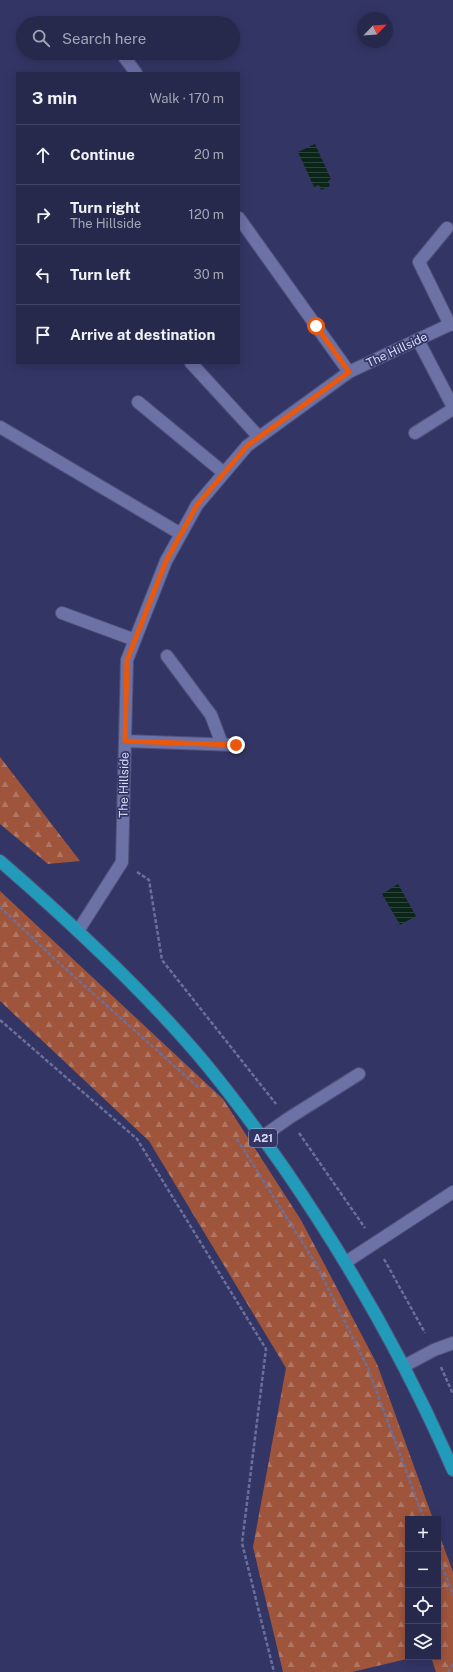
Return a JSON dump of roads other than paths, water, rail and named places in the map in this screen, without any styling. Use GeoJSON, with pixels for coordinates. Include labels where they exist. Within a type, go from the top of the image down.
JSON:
{"type":"FeatureCollection","features":[{"type":"Feature","properties":{"kind":"highway","name":"A21"},"geometry":{"type":"LineString","coordinates":[[0,861],[129,979],[194,1050],[262,1137],[346,1262],[404,1366],[453,1470]]}},
{"type":"Feature","properties":{"kind":"street"},"geometry":{"type":"LineString","coordinates":[[126,60],[135,72]]}},
{"type":"Feature","properties":{"kind":"street"},"geometry":{"type":"LineString","coordinates":[[240,219],[349,372]]}},
{"type":"Feature","properties":{"kind":"street"},"geometry":{"type":"LineString","coordinates":[[447,228],[419,262],[451,324]]}},
{"type":"Feature","properties":{"kind":"street","name":"The Hillside"},"geometry":{"type":"LineString","coordinates":[[78,931],[122,862],[127,660],[166,561],[197,505],[247,446],[349,372],[451,324]]}},
{"type":"Feature","properties":{"kind":"street"},"geometry":{"type":"LineString","coordinates":[[415,433],[453,408],[418,340]]}},
{"type":"Feature","properties":{"kind":"street"},"geometry":{"type":"LineString","coordinates":[[192,364],[258,437]]}},
{"type":"Feature","properties":{"kind":"street"},"geometry":{"type":"LineString","coordinates":[[138,402],[224,473]]}},
{"type":"Feature","properties":{"kind":"street"},"geometry":{"type":"LineString","coordinates":[[0,427],[181,534]]}},
{"type":"Feature","properties":{"kind":"street"},"geometry":{"type":"LineString","coordinates":[[62,614],[135,640]]}},
{"type":"Feature","properties":{"kind":"street"},"geometry":{"type":"LineString","coordinates":[[167,656],[211,715],[222,744]]}},
{"type":"Feature","properties":{"kind":"street"},"geometry":{"type":"LineString","coordinates":[[125,741],[236,745]]}},
{"type":"Feature","properties":{"kind":"street"},"geometry":{"type":"LineString","coordinates":[[262,1137],[289,1118],[359,1074]]}},
{"type":"Feature","properties":{"kind":"street"},"geometry":{"type":"LineString","coordinates":[[346,1262],[453,1192]]}},
{"type":"Feature","properties":{"kind":"street"},"geometry":{"type":"LineString","coordinates":[[404,1366],[434,1350],[453,1343]]}}]}
